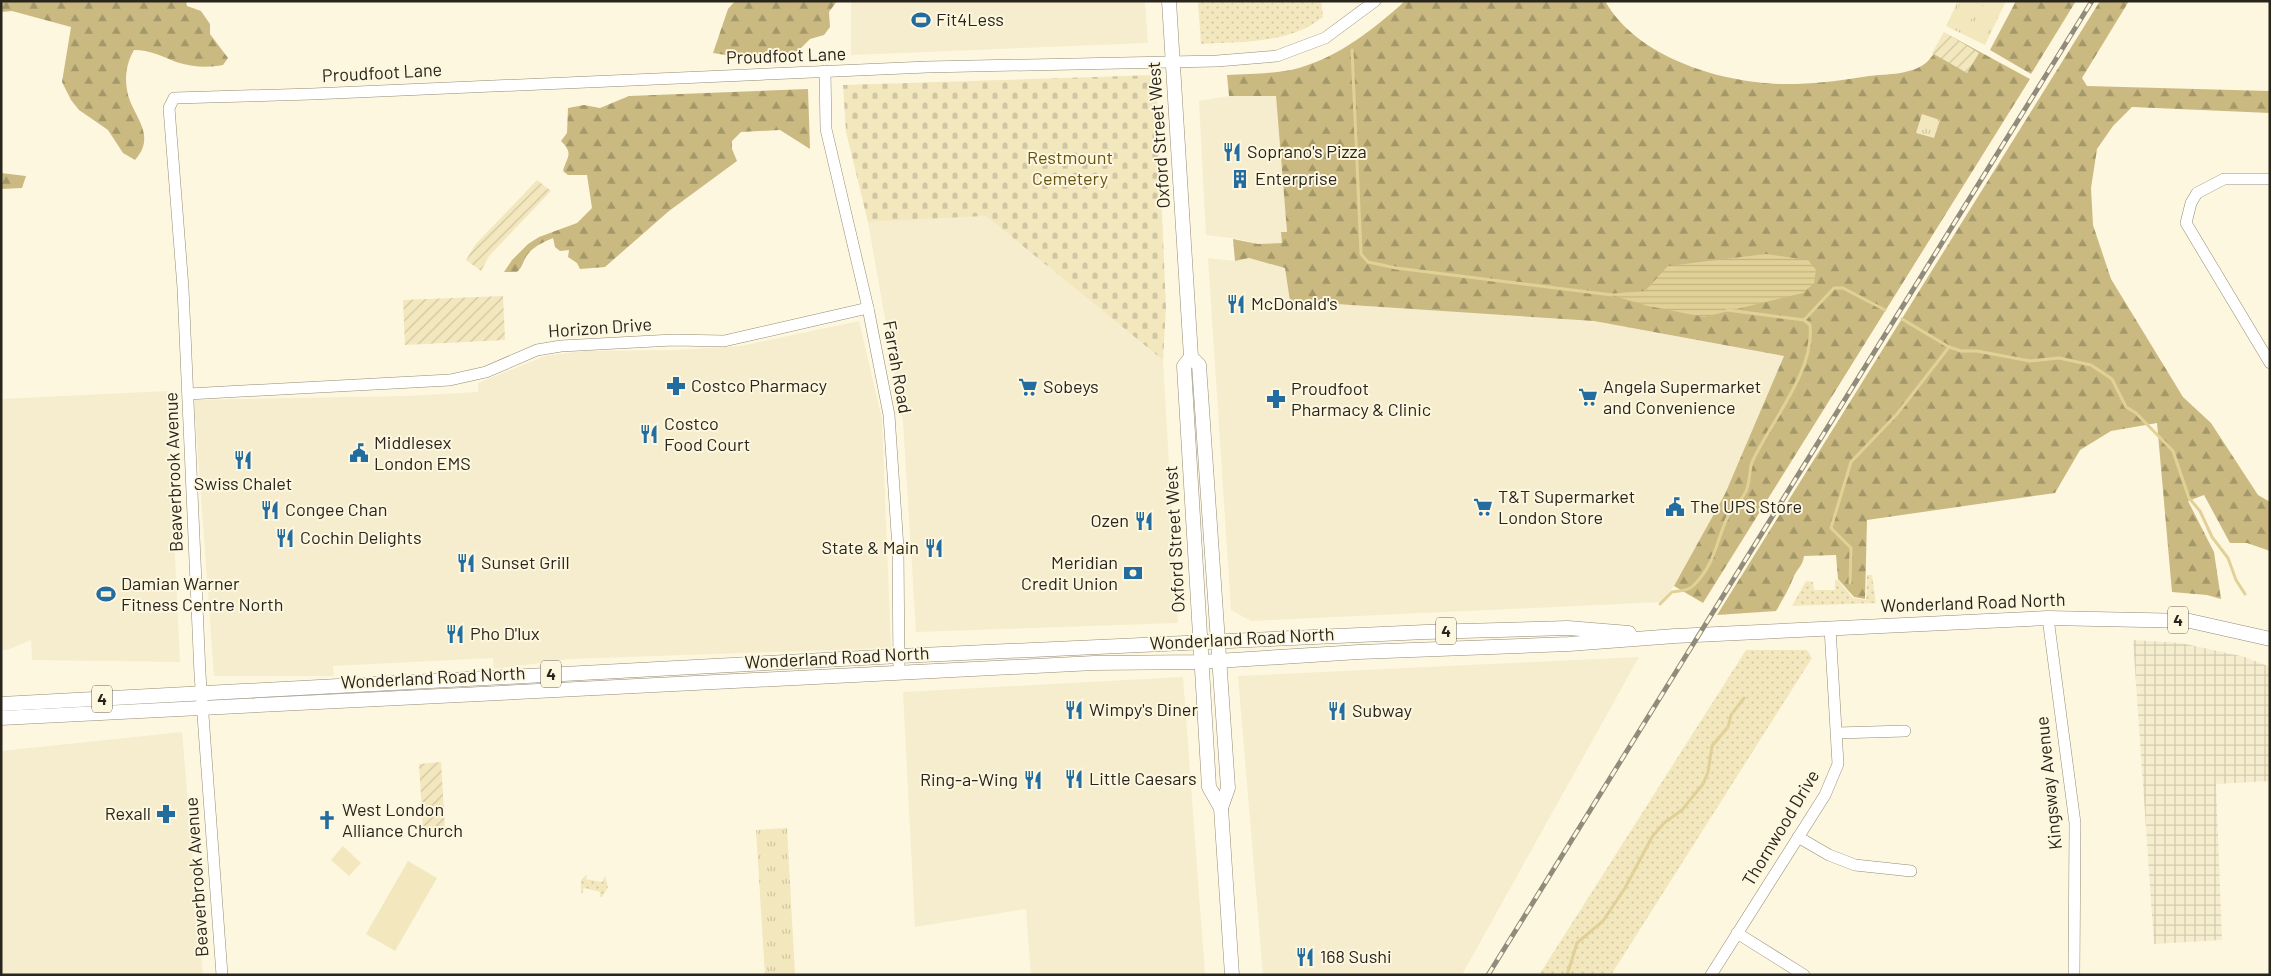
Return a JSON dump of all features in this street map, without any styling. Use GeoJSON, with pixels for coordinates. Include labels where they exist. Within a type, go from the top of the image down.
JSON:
{"type":"FeatureCollection","features":[{"type":"Feature","properties":{"kind":"main road","name":"Oxford Street West"},"geometry":{"type":"LineString","coordinates":[[1169,1],[1191,357],[1184,366],[1209,787],[1221,808]]}},
{"type":"Feature","properties":{"kind":"main road","name":"Oxford Street West"},"geometry":{"type":"LineString","coordinates":[[1191,357],[1199,365],[1228,788],[1221,808],[1232,975]]}},
{"type":"Feature","properties":{"kind":"main road","name":"Wonderland Road North"},"geometry":{"type":"LineString","coordinates":[[1,718],[899,673],[1094,664],[1201,662],[1407,649],[1568,644],[1675,636],[2048,618],[2190,621],[2270,639]]}},
{"type":"Feature","properties":{"kind":"main road","name":"Wonderland Road North"},"geometry":{"type":"LineString","coordinates":[[1,704],[899,656],[1426,632],[1568,628],[1675,636]]}},
{"type":"Feature","properties":{"kind":"street","name":"Proudfoot Lane"},"geometry":{"type":"LineString","coordinates":[[183,96],[312,94],[825,71],[1090,62],[1217,61],[1277,56],[1326,38],[1375,1]]}},
{"type":"Feature","properties":{"kind":"street","name":"Farrah Road"},"geometry":{"type":"LineString","coordinates":[[825,71],[826,129],[868,308],[889,416],[898,548],[899,673]]}},
{"type":"Feature","properties":{"kind":"street","name":"Beaverbrook Avenue"},"geometry":{"type":"LineString","coordinates":[[183,96],[174,98],[169,108],[183,288],[202,692],[222,975]]}},
{"type":"Feature","properties":{"kind":"street"},"geometry":{"type":"LineString","coordinates":[[2270,179],[2224,179],[2197,193],[2191,203],[2186,223],[2270,363]]}},
{"type":"Feature","properties":{"kind":"street","name":"Horizon Drive"},"geometry":{"type":"LineString","coordinates":[[188,394],[450,380],[486,372],[537,350],[561,346],[724,340],[868,308]]}},
{"type":"Feature","properties":{"kind":"street","name":"Kingsway Avenue"},"geometry":{"type":"LineString","coordinates":[[2048,618],[2075,823],[2074,975]]}},
{"type":"Feature","properties":{"kind":"street","name":"Thornwood Drive"},"geometry":{"type":"LineString","coordinates":[[1711,975],[1825,795],[1838,764],[1830,628]]}},
{"type":"Feature","properties":{"kind":"street"},"geometry":{"type":"LineString","coordinates":[[1836,733],[1906,731]]}},
{"type":"Feature","properties":{"kind":"street"},"geometry":{"type":"LineString","coordinates":[[1798,837],[1829,855],[1855,865],[1911,871]]}},
{"type":"Feature","properties":{"kind":"street"},"geometry":{"type":"LineString","coordinates":[[1737,933],[1804,975]]}},
{"type":"Feature","properties":{"kind":"shaded area"},"geometry":{"type":"Polygon","coordinates":[[[851,1],[1145,1],[1148,43],[851,55],[851,1]]]}},
{"type":"Feature","properties":{"kind":"shaded area"},"geometry":{"type":"Polygon","coordinates":[[[1276,95],[1287,232],[1283,243],[1258,244],[1239,239],[1206,235],[1199,101],[1229,96],[1276,95]]]}},
{"type":"Feature","properties":{"kind":"shaded area"},"geometry":{"type":"Polygon","coordinates":[[[986,216],[1163,360],[1178,623],[916,632],[903,421],[868,222],[986,216]]]}},
{"type":"Feature","properties":{"kind":"shaded area"},"geometry":{"type":"Polygon","coordinates":[[[1766,254],[1808,260],[1816,270],[1814,283],[1803,293],[1704,317],[1648,306],[1608,294],[1645,291],[1668,266],[1766,254]]]}},
{"type":"Feature","properties":{"kind":"shaded area"},"geometry":{"type":"Polygon","coordinates":[[[1208,258],[1235,261],[1249,258],[1286,268],[1290,301],[1594,321],[1784,356],[1725,494],[1674,586],[1662,602],[1251,621],[1231,610],[1208,258]]]}},
{"type":"Feature","properties":{"kind":"shaded area"},"geometry":{"type":"Polygon","coordinates":[[[859,321],[882,419],[891,648],[569,659],[494,669],[493,658],[333,666],[334,676],[214,676],[194,400],[407,396],[478,392],[478,383],[545,356],[583,351],[676,350],[740,346],[859,321]]]}},
{"type":"Feature","properties":{"kind":"shaded area"},"geometry":{"type":"Polygon","coordinates":[[[167,391],[180,662],[32,660],[31,640],[7,650],[1,650],[1,399],[167,391]]]}},
{"type":"Feature","properties":{"kind":"shaded area"},"geometry":{"type":"Polygon","coordinates":[[[2133,640],[2181,643],[2245,657],[2270,667],[2270,781],[2216,784],[2222,940],[2154,944],[2133,640]]]}},
{"type":"Feature","properties":{"kind":"shaded area"},"geometry":{"type":"Polygon","coordinates":[[[1639,657],[1462,975],[1263,975],[1238,676],[1639,657]]]}},
{"type":"Feature","properties":{"kind":"shaded area"},"geometry":{"type":"Polygon","coordinates":[[[1183,677],[1205,975],[1031,975],[1026,909],[915,927],[903,692],[1183,677]]]}},
{"type":"Feature","properties":{"kind":"shaded area"},"geometry":{"type":"Polygon","coordinates":[[[182,732],[203,975],[1,975],[1,751],[182,732]]]}},
{"type":"Feature","properties":{"kind":"green space"},"geometry":{"type":"Polygon","coordinates":[[[1,1],[186,1],[187,6],[201,11],[210,24],[210,34],[228,58],[223,65],[188,65],[150,52],[134,50],[126,71],[127,89],[144,135],[144,143],[135,160],[123,153],[108,130],[79,110],[71,100],[62,82],[71,27],[12,11],[1,12],[1,1]]]}},
{"type":"Feature","properties":{"kind":"green space"},"geometry":{"type":"Polygon","coordinates":[[[735,1],[837,1],[829,12],[830,27],[824,35],[810,39],[797,52],[754,57],[713,53],[728,9],[735,1]]]}},
{"type":"Feature","properties":{"kind":"green space"},"geometry":{"type":"Polygon","coordinates":[[[1198,1],[1321,1],[1323,17],[1310,26],[1281,37],[1265,40],[1201,44],[1198,1]]]}},
{"type":"Feature","properties":{"kind":"green space"},"geometry":{"type":"Polygon","coordinates":[[[1405,1],[1605,1],[1620,22],[1640,40],[1663,54],[1689,66],[1744,80],[1805,84],[1907,72],[1927,62],[1947,34],[2030,79],[1703,603],[1674,586],[1725,494],[1784,356],[1594,321],[1290,301],[1285,268],[1249,258],[1235,261],[1233,239],[1258,244],[1282,243],[1281,232],[1287,232],[1276,96],[1229,96],[1227,75],[1281,71],[1314,63],[1356,40],[1405,1]]]}},
{"type":"Feature","properties":{"kind":"green space"},"geometry":{"type":"Polygon","coordinates":[[[1958,1],[2006,1],[1985,45],[1946,26],[1958,1]]]}},
{"type":"Feature","properties":{"kind":"green space"},"geometry":{"type":"Polygon","coordinates":[[[1962,1],[1980,1],[1968,26],[1953,19],[1962,1]]]}},
{"type":"Feature","properties":{"kind":"green space"},"geometry":{"type":"Polygon","coordinates":[[[1985,1],[1996,1],[2001,4],[1986,35],[1972,28],[1985,1]]]}},
{"type":"Feature","properties":{"kind":"green space"},"geometry":{"type":"Polygon","coordinates":[[[2016,1],[2076,1],[2031,74],[1990,50],[2016,1]]]}},
{"type":"Feature","properties":{"kind":"green space"},"geometry":{"type":"Polygon","coordinates":[[[2100,1],[2129,1],[2082,78],[2087,86],[2270,91],[2270,113],[2132,107],[2113,126],[2097,149],[2091,188],[2093,225],[2111,279],[2183,397],[2211,423],[2258,495],[2270,502],[2270,551],[2247,543],[2230,543],[2204,495],[2188,501],[2214,552],[2221,599],[2207,595],[2172,592],[2157,423],[2111,431],[2080,450],[2055,493],[1867,520],[1865,599],[1854,597],[1838,579],[1836,555],[1804,556],[1776,611],[1717,615],[2100,1]]]}},
{"type":"Feature","properties":{"kind":"green space"},"geometry":{"type":"Polygon","coordinates":[[[1944,32],[1979,53],[1967,73],[1932,53],[1944,32]]]}},
{"type":"Feature","properties":{"kind":"green space","name":"Restmount Cemetery"},"geometry":{"type":"Polygon","coordinates":[[[1156,75],[1166,308],[1163,360],[986,216],[868,222],[846,132],[843,85],[1156,75]]]}},
{"type":"Feature","properties":{"kind":"green space"},"geometry":{"type":"Polygon","coordinates":[[[808,89],[810,149],[780,130],[741,132],[732,141],[732,149],[737,161],[669,211],[605,267],[580,269],[577,263],[568,257],[569,250],[560,251],[555,247],[553,238],[539,244],[530,251],[517,272],[504,272],[512,260],[528,244],[539,237],[577,223],[592,208],[587,175],[568,175],[563,171],[568,158],[568,152],[561,141],[567,133],[568,108],[584,105],[600,108],[629,96],[808,89]]]}},
{"type":"Feature","properties":{"kind":"green space"},"geometry":{"type":"Polygon","coordinates":[[[1922,114],[1940,120],[1934,138],[1916,133],[1922,114]]]}},
{"type":"Feature","properties":{"kind":"green space"},"geometry":{"type":"Polygon","coordinates":[[[1,173],[26,176],[22,188],[1,189],[1,173]]]}},
{"type":"Feature","properties":{"kind":"green space"},"geometry":{"type":"Polygon","coordinates":[[[537,180],[551,191],[489,256],[481,271],[466,260],[475,245],[537,180]]]}},
{"type":"Feature","properties":{"kind":"green space"},"geometry":{"type":"Polygon","coordinates":[[[503,296],[505,340],[405,345],[403,300],[503,296]]]}},
{"type":"Feature","properties":{"kind":"green space"},"geometry":{"type":"Polygon","coordinates":[[[1867,575],[1872,575],[1876,603],[1792,606],[1806,581],[1813,582],[1814,590],[1835,590],[1835,580],[1838,580],[1853,598],[1866,600],[1867,575]]]}},
{"type":"Feature","properties":{"kind":"green space"},"geometry":{"type":"Polygon","coordinates":[[[1746,650],[1807,650],[1812,658],[1611,975],[1539,975],[1746,650]]]}},
{"type":"Feature","properties":{"kind":"green space"},"geometry":{"type":"Polygon","coordinates":[[[441,762],[445,828],[423,829],[419,764],[441,762]]]}},
{"type":"Feature","properties":{"kind":"green space"},"geometry":{"type":"Polygon","coordinates":[[[787,828],[795,975],[765,975],[756,830],[787,828]]]}},
{"type":"Feature","properties":{"kind":"green space"},"geometry":{"type":"Polygon","coordinates":[[[343,846],[361,863],[349,876],[331,860],[343,846]]]}},
{"type":"Feature","properties":{"kind":"green space"},"geometry":{"type":"Polygon","coordinates":[[[408,861],[437,878],[395,951],[366,934],[408,861]]]}},
{"type":"Feature","properties":{"kind":"green space"},"geometry":{"type":"Polygon","coordinates":[[[587,874],[586,879],[602,882],[605,876],[608,887],[602,897],[600,897],[600,892],[584,888],[582,894],[581,880],[587,874]]]}},
{"type":"Feature","properties":{"kind":"waterway"},"geometry":{"type":"LineString","coordinates":[[1352,50],[1361,254],[1368,262],[1396,268],[1612,295]]}},
{"type":"Feature","properties":{"kind":"waterway"},"geometry":{"type":"LineString","coordinates":[[1804,320],[1834,288],[1843,288],[1885,310]]}},
{"type":"Feature","properties":{"kind":"waterway"},"geometry":{"type":"LineString","coordinates":[[1660,604],[1672,592],[1691,588],[1711,562],[1729,514],[1747,489],[1753,460],[1799,377],[1810,342],[1810,325],[1804,320],[1727,310]]}},
{"type":"Feature","properties":{"kind":"waterway"},"geometry":{"type":"LineString","coordinates":[[1902,319],[1949,347],[1961,351],[1977,351],[2030,361],[2059,358],[2091,365],[2112,379],[2126,407],[2136,413],[2173,451],[2189,498],[2200,511],[2212,537],[2228,558],[2236,580],[2245,594]]}},
{"type":"Feature","properties":{"kind":"waterway"},"geometry":{"type":"LineString","coordinates":[[1850,583],[1851,548],[1831,528],[1851,462],[1897,414],[1949,347]]}},
{"type":"Feature","properties":{"kind":"waterway"},"geometry":{"type":"LineString","coordinates":[[1567,975],[1577,943],[1603,921],[1625,888],[1652,837],[1664,823],[1682,810],[1703,784],[1708,772],[1712,746],[1728,727],[1731,715],[1744,698]]}},
{"type":"Feature","properties":{"kind":"railway"},"geometry":{"type":"LineString","coordinates":[[1488,975],[2092,1]]}},
{"type":"Feature","properties":{"kind":"place","name":"Fit4Less"},"geometry":{"type":"Point","coordinates":[921,20]}},
{"type":"Feature","properties":{"kind":"place","name":"Soprano's Pizza"},"geometry":{"type":"Point","coordinates":[1232,152]}},
{"type":"Feature","properties":{"kind":"place","name":"Enterprise"},"geometry":{"type":"Point","coordinates":[1240,179]}},
{"type":"Feature","properties":{"kind":"place","name":"McDonald's"},"geometry":{"type":"Point","coordinates":[1236,304]}},
{"type":"Feature","properties":{"kind":"place","name":"Costco Pharmacy"},"geometry":{"type":"Point","coordinates":[676,386]}},
{"type":"Feature","properties":{"kind":"place","name":"Sobeys"},"geometry":{"type":"Point","coordinates":[1028,387]}},
{"type":"Feature","properties":{"kind":"place","name":"Angela Supermarket and Convenience"},"geometry":{"type":"Point","coordinates":[1588,397]}},
{"type":"Feature","properties":{"kind":"place","name":"Proudfoot Pharmacy & Clinic"},"geometry":{"type":"Point","coordinates":[1276,399]}},
{"type":"Feature","properties":{"kind":"place","name":"Costco Food Court"},"geometry":{"type":"Point","coordinates":[649,434]}},
{"type":"Feature","properties":{"kind":"place","name":"Middlesex London EMS"},"geometry":{"type":"Point","coordinates":[359,453]}},
{"type":"Feature","properties":{"kind":"place","name":"Swiss Chalet"},"geometry":{"type":"Point","coordinates":[243,460]}},
{"type":"Feature","properties":{"kind":"place","name":"T&T Supermarket London Store"},"geometry":{"type":"Point","coordinates":[1483,507]}},
{"type":"Feature","properties":{"kind":"place","name":"The UPS Store"},"geometry":{"type":"Point","coordinates":[1675,507]}},
{"type":"Feature","properties":{"kind":"place","name":"Congee Chan"},"geometry":{"type":"Point","coordinates":[270,510]}},
{"type":"Feature","properties":{"kind":"place","name":"Ozen"},"geometry":{"type":"Point","coordinates":[1144,521]}},
{"type":"Feature","properties":{"kind":"place","name":"Cochin Delights"},"geometry":{"type":"Point","coordinates":[285,538]}},
{"type":"Feature","properties":{"kind":"place","name":"State & Main"},"geometry":{"type":"Point","coordinates":[934,548]}},
{"type":"Feature","properties":{"kind":"place","name":"Sunset Grill"},"geometry":{"type":"Point","coordinates":[466,563]}},
{"type":"Feature","properties":{"kind":"place","name":"Meridian Credit Union"},"geometry":{"type":"Point","coordinates":[1133,573]}},
{"type":"Feature","properties":{"kind":"place","name":"Damian Warner Fitness Centre North"},"geometry":{"type":"Point","coordinates":[106,594]}},
{"type":"Feature","properties":{"kind":"place","name":"Pho D'lux"},"geometry":{"type":"Point","coordinates":[455,634]}},
{"type":"Feature","properties":{"kind":"place","name":"Wimpy's Diner"},"geometry":{"type":"Point","coordinates":[1074,710]}},
{"type":"Feature","properties":{"kind":"place","name":"Subway"},"geometry":{"type":"Point","coordinates":[1337,711]}},
{"type":"Feature","properties":{"kind":"place","name":"Little Caesars"},"geometry":{"type":"Point","coordinates":[1074,779]}},
{"type":"Feature","properties":{"kind":"place","name":"Ring-a-Wing"},"geometry":{"type":"Point","coordinates":[1033,780]}},
{"type":"Feature","properties":{"kind":"place","name":"Rexall"},"geometry":{"type":"Point","coordinates":[166,814]}},
{"type":"Feature","properties":{"kind":"place","name":"West London Alliance Church"},"geometry":{"type":"Point","coordinates":[327,820]}},
{"type":"Feature","properties":{"kind":"place","name":"168 Sushi"},"geometry":{"type":"Point","coordinates":[1305,957]}}]}
